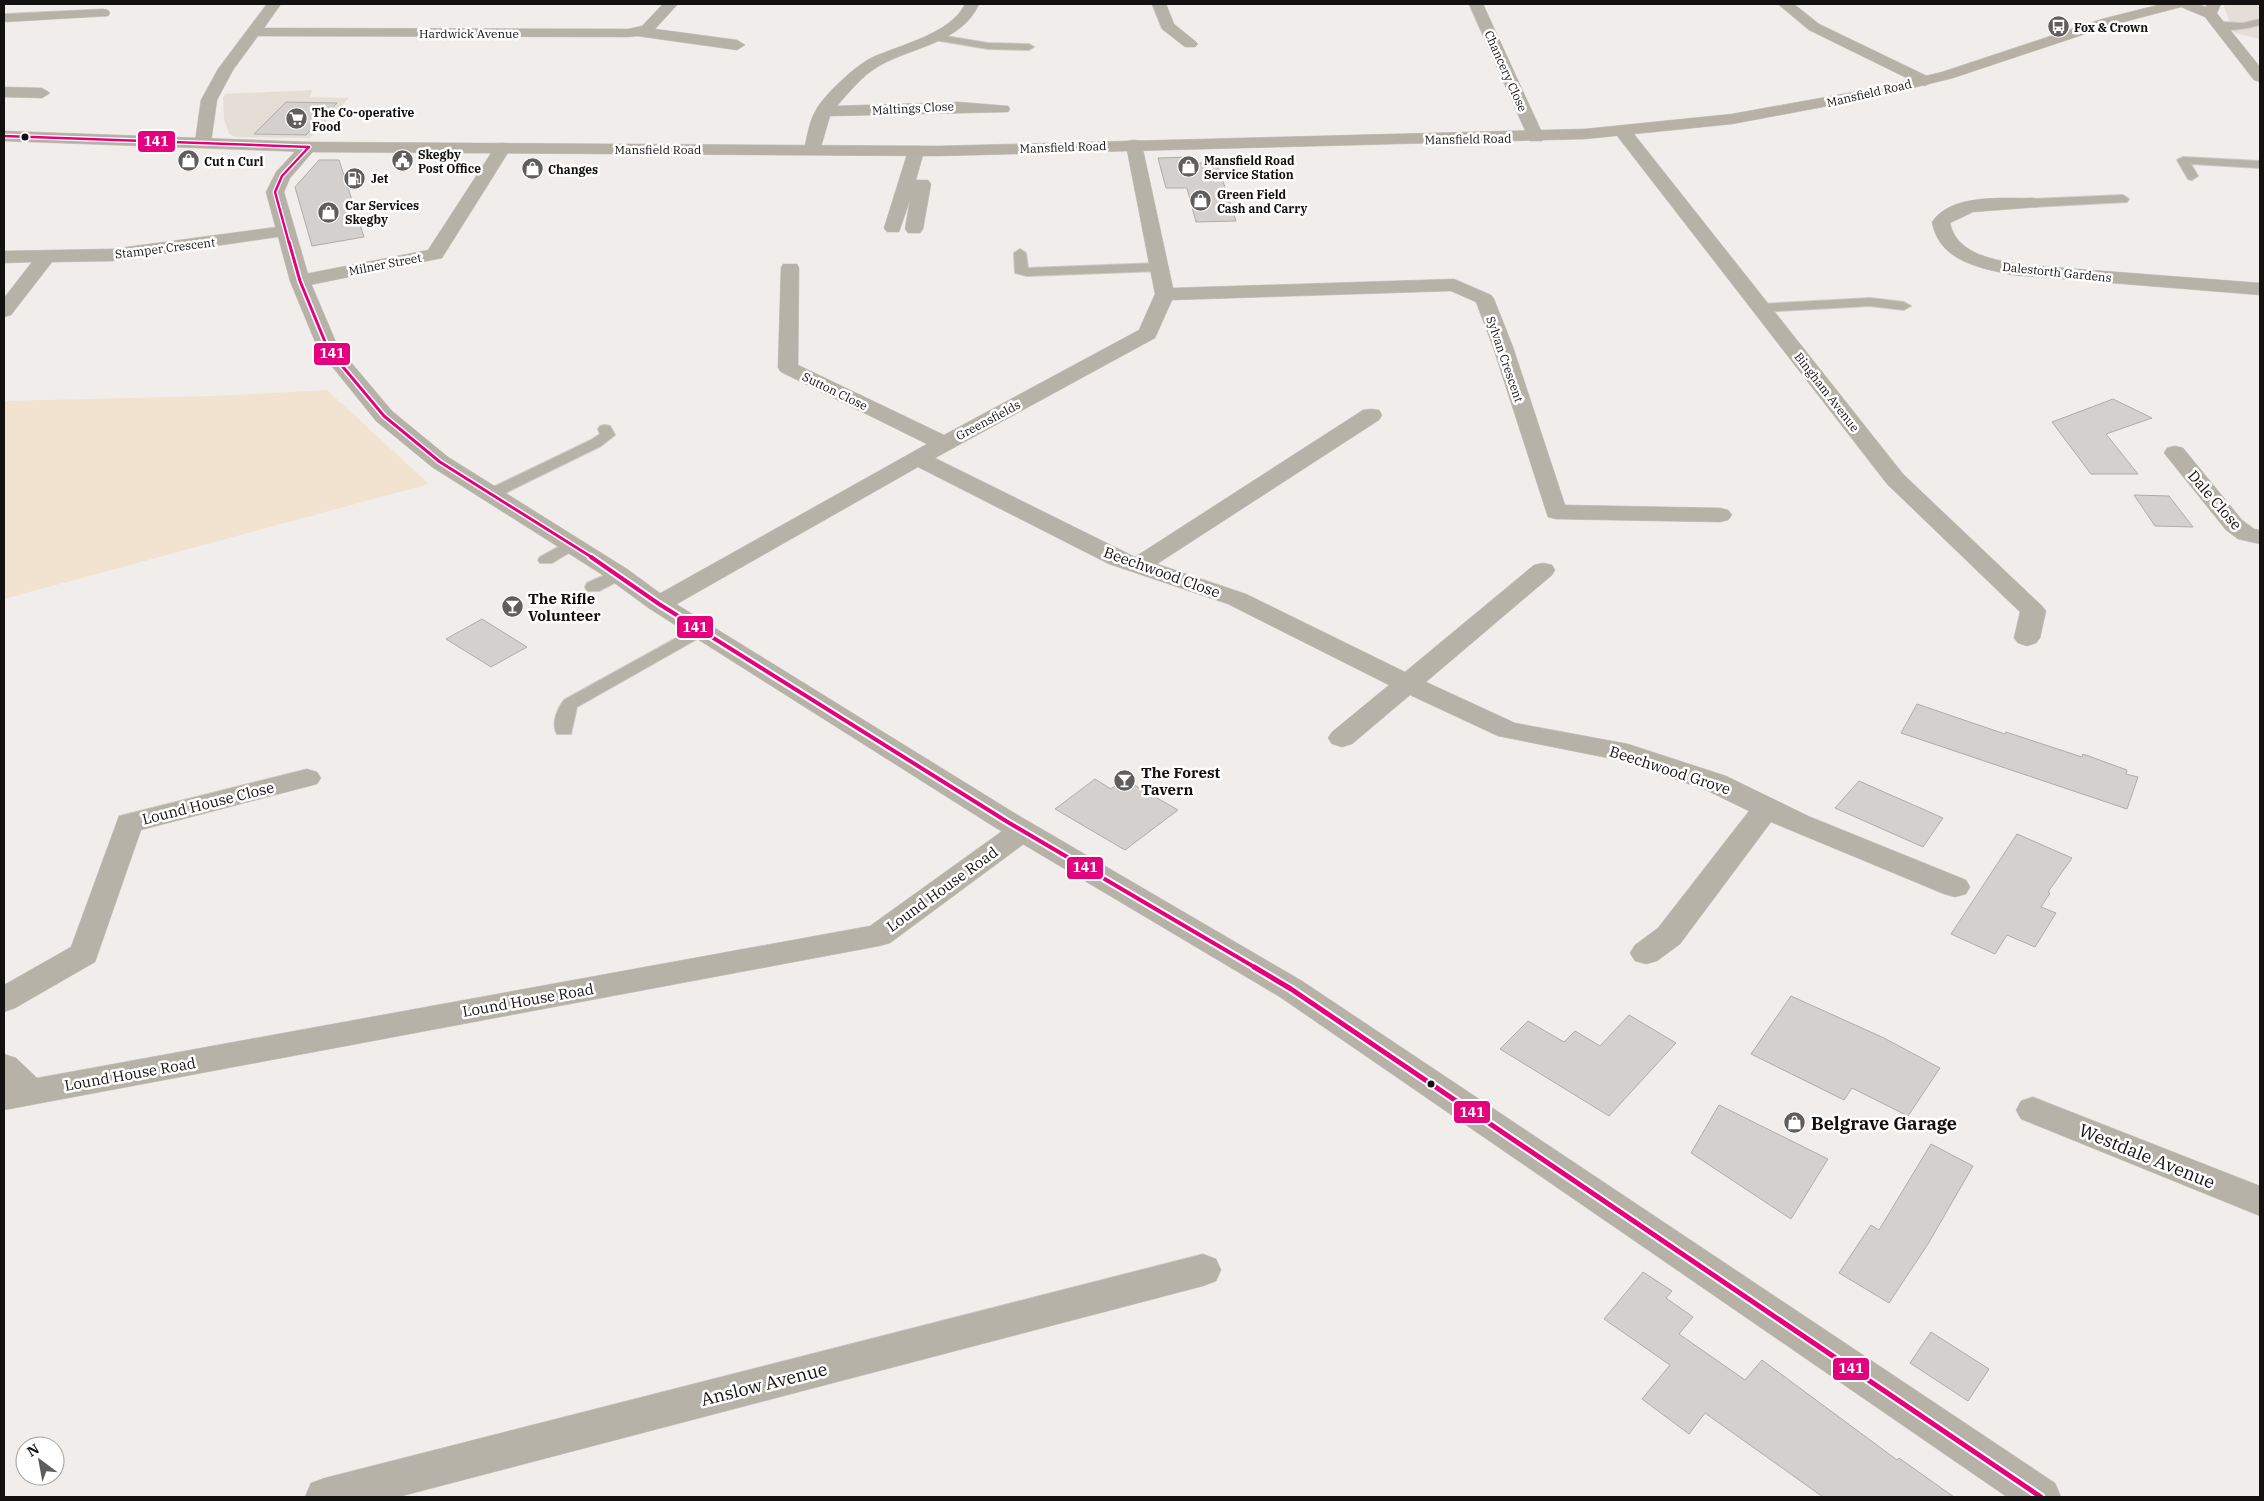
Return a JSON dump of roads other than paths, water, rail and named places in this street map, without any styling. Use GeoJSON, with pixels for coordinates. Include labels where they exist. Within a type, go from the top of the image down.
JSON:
{"type":"FeatureCollection","features":[{"type":"Feature","properties":{"kind":"main road","name":"Mansfield Road"},"geometry":{"type":"LineString","coordinates":[[2108,22],[2151,4]]}},
{"type":"Feature","properties":{"kind":"main road","name":"Mansfield Road"},"geometry":{"type":"LineString","coordinates":[[4,136],[309,147],[922,151],[1536,137],[1624,133],[1740,119],[1832,102],[1925,81],[2108,22],[2176,4]]}},
{"type":"Feature","properties":{"kind":"street"},"geometry":{"type":"LineString","coordinates":[[4,17],[20,4]]}},
{"type":"Feature","properties":{"kind":"street"},"geometry":{"type":"LineString","coordinates":[[203,142],[209,100],[226,69],[274,4]]}},
{"type":"Feature","properties":{"kind":"street"},"geometry":{"type":"LineString","coordinates":[[641,32],[671,4]]}},
{"type":"Feature","properties":{"kind":"street"},"geometry":{"type":"LineString","coordinates":[[812,150],[823,111],[858,72],[874,62],[946,32],[968,13],[972,4]]}},
{"type":"Feature","properties":{"kind":"street"},"geometry":{"type":"LineString","coordinates":[[1159,4],[1168,26],[1190,44]]}},
{"type":"Feature","properties":{"kind":"street","name":"Chancery Close"},"geometry":{"type":"LineString","coordinates":[[1476,4],[1536,137]]}},
{"type":"Feature","properties":{"kind":"street"},"geometry":{"type":"LineString","coordinates":[[1785,4],[1814,28],[1925,81]]}},
{"type":"Feature","properties":{"kind":"street"},"geometry":{"type":"LineString","coordinates":[[2186,4],[2215,14],[2260,77]]}},
{"type":"Feature","properties":{"kind":"street"},"geometry":{"type":"LineString","coordinates":[[4,17],[103,13]]}},
{"type":"Feature","properties":{"kind":"street","name":"Hardwick Avenue"},"geometry":{"type":"LineString","coordinates":[[255,32],[641,32],[737,46]]}},
{"type":"Feature","properties":{"kind":"street"},"geometry":{"type":"LineString","coordinates":[[4,92],[42,93]]}},
{"type":"Feature","properties":{"kind":"street","name":"Maltings Close"},"geometry":{"type":"LineString","coordinates":[[823,111],[894,110],[961,106],[1002,109]]}},
{"type":"Feature","properties":{"kind":"street","name":"Bingham Avenue"},"geometry":{"type":"LineString","coordinates":[[1624,133],[1895,478],[2033,611],[2027,638]]}},
{"type":"Feature","properties":{"kind":"street"},"geometry":{"type":"LineString","coordinates":[[1134,145],[1165,294]]}},
{"type":"Feature","properties":{"kind":"street"},"geometry":{"type":"LineString","coordinates":[[309,147],[282,176],[275,192],[300,281],[328,350],[384,416],[440,462],[572,545],[606,581],[658,604],[1022,831],[1291,989],[2041,1497]]}},
{"type":"Feature","properties":{"kind":"street","name":"Milner Street"},"geometry":{"type":"LineString","coordinates":[[300,281],[435,254],[503,148]]}},
{"type":"Feature","properties":{"kind":"street"},"geometry":{"type":"LineString","coordinates":[[893,228],[922,151]]}},
{"type":"Feature","properties":{"kind":"street"},"geometry":{"type":"LineString","coordinates":[[914,229],[922,151]]}},
{"type":"Feature","properties":{"kind":"street","name":"Dalestorth Gardens"},"geometry":{"type":"LineString","coordinates":[[2032,203],[1981,207],[1951,213],[1941,222],[1942,232],[1948,242],[1960,252],[1990,265],[2025,271],[2260,289]]}},
{"type":"Feature","properties":{"kind":"street","name":"Stamper Crescent"},"geometry":{"type":"LineString","coordinates":[[4,257],[45,258],[112,255],[286,231]]}},
{"type":"Feature","properties":{"kind":"street"},"geometry":{"type":"LineString","coordinates":[[4,311],[45,258]]}},
{"type":"Feature","properties":{"kind":"street","name":"Sutton Close"},"geometry":{"type":"LineString","coordinates":[[790,268],[788,368],[945,444]]}},
{"type":"Feature","properties":{"kind":"street","name":"Sylvan Crescent"},"geometry":{"type":"LineString","coordinates":[[1165,294],[1454,285],[1484,299],[1503,347],[1556,512],[1720,515]]}},
{"type":"Feature","properties":{"kind":"street","name":"Greensfields"},"geometry":{"type":"LineString","coordinates":[[658,604],[918,458],[1148,334],[1165,294]]}},
{"type":"Feature","properties":{"kind":"street"},"geometry":{"type":"LineString","coordinates":[[1137,566],[1371,415]]}},
{"type":"Feature","properties":{"kind":"street","name":"Dale Close"},"geometry":{"type":"LineString","coordinates":[[2175,453],[2234,525],[2246,534],[2260,537]]}},
{"type":"Feature","properties":{"kind":"street","name":"Beechwood Close"},"geometry":{"type":"LineString","coordinates":[[918,458],[1118,559],[1237,599],[1407,683]]}},
{"type":"Feature","properties":{"kind":"street"},"geometry":{"type":"LineString","coordinates":[[1342,738],[1543,570]]}},
{"type":"Feature","properties":{"kind":"street","name":"Beechwood Grove"},"geometry":{"type":"LineString","coordinates":[[1407,683],[1508,730],[1628,753],[1716,783],[1798,823],[1955,887]]}},
{"type":"Feature","properties":{"kind":"street","name":"Lound House Close"},"geometry":{"type":"LineString","coordinates":[[4,1000],[84,954],[129,822],[307,778]]}},
{"type":"Feature","properties":{"kind":"street"},"geometry":{"type":"LineString","coordinates":[[1646,954],[1669,936],[1767,807]]}},
{"type":"Feature","properties":{"kind":"street","name":"Lound House Road"},"geometry":{"type":"LineString","coordinates":[[17,1095],[879,935],[1022,831]]}},
{"type":"Feature","properties":{"kind":"street"},"geometry":{"type":"LineString","coordinates":[[4,1067],[17,1095]]}},
{"type":"Feature","properties":{"kind":"street","name":"Westdale Avenue"},"geometry":{"type":"LineString","coordinates":[[2033,1110],[2260,1202]]}},
{"type":"Feature","properties":{"kind":"street","name":"Anslow Avenue"},"geometry":{"type":"LineString","coordinates":[[325,1497],[1203,1270]]}},
{"type":"Feature","properties":{"kind":"lane"},"geometry":{"type":"LineString","coordinates":[[2215,14],[2243,26],[2260,22]]}},
{"type":"Feature","properties":{"kind":"lane"},"geometry":{"type":"LineString","coordinates":[[933,37],[988,46],[1029,47]]}},
{"type":"Feature","properties":{"kind":"lane"},"geometry":{"type":"LineString","coordinates":[[2192,176],[2183,160],[2260,165]]}},
{"type":"Feature","properties":{"kind":"lane"},"geometry":{"type":"LineString","coordinates":[[2032,203],[2123,200]]}},
{"type":"Feature","properties":{"kind":"lane"},"geometry":{"type":"LineString","coordinates":[[1020,253],[1020,270],[1027,272],[1159,268]]}},
{"type":"Feature","properties":{"kind":"lane"},"geometry":{"type":"LineString","coordinates":[[1762,308],[1870,302],[1904,306]]}},
{"type":"Feature","properties":{"kind":"lane"},"geometry":{"type":"LineString","coordinates":[[491,494],[596,443],[608,435],[605,429]]}},
{"type":"Feature","properties":{"kind":"lane"},"geometry":{"type":"LineString","coordinates":[[546,560],[572,545]]}},
{"type":"Feature","properties":{"kind":"lane"},"geometry":{"type":"LineString","coordinates":[[564,730],[565,714],[570,704],[700,630]]}},
{"type":"Feature","properties":{"kind":"place","name":"Fox & Crown"},"geometry":{"type":"Point","coordinates":[2058,27]}},
{"type":"Feature","properties":{"kind":"place","name":"The Co-operative Food"},"geometry":{"type":"Point","coordinates":[296,119]}},
{"type":"Feature","properties":{"kind":"place","name":"Cut n Curl"},"geometry":{"type":"Point","coordinates":[188,161]}},
{"type":"Feature","properties":{"kind":"place","name":"Skegby Post Office"},"geometry":{"type":"Point","coordinates":[402,161]}},
{"type":"Feature","properties":{"kind":"place","name":"Mansfield Road Service Station"},"geometry":{"type":"Point","coordinates":[1188,167]}},
{"type":"Feature","properties":{"kind":"place","name":"Changes"},"geometry":{"type":"Point","coordinates":[532,169]}},
{"type":"Feature","properties":{"kind":"place","name":"Jet"},"geometry":{"type":"Point","coordinates":[355,178]}},
{"type":"Feature","properties":{"kind":"place","name":"Green Field Cash and Carry"},"geometry":{"type":"Point","coordinates":[1201,201]}},
{"type":"Feature","properties":{"kind":"place","name":"Car Services Skegby"},"geometry":{"type":"Point","coordinates":[329,212]}},
{"type":"Feature","properties":{"kind":"place","name":"The Rifle Volunteer"},"geometry":{"type":"Point","coordinates":[512,607]}},
{"type":"Feature","properties":{"kind":"place","name":"The Forest Tavern"},"geometry":{"type":"Point","coordinates":[1125,781]}},
{"type":"Feature","properties":{"kind":"place","name":"Belgrave Garage"},"geometry":{"type":"Point","coordinates":[1795,1123]}}]}
